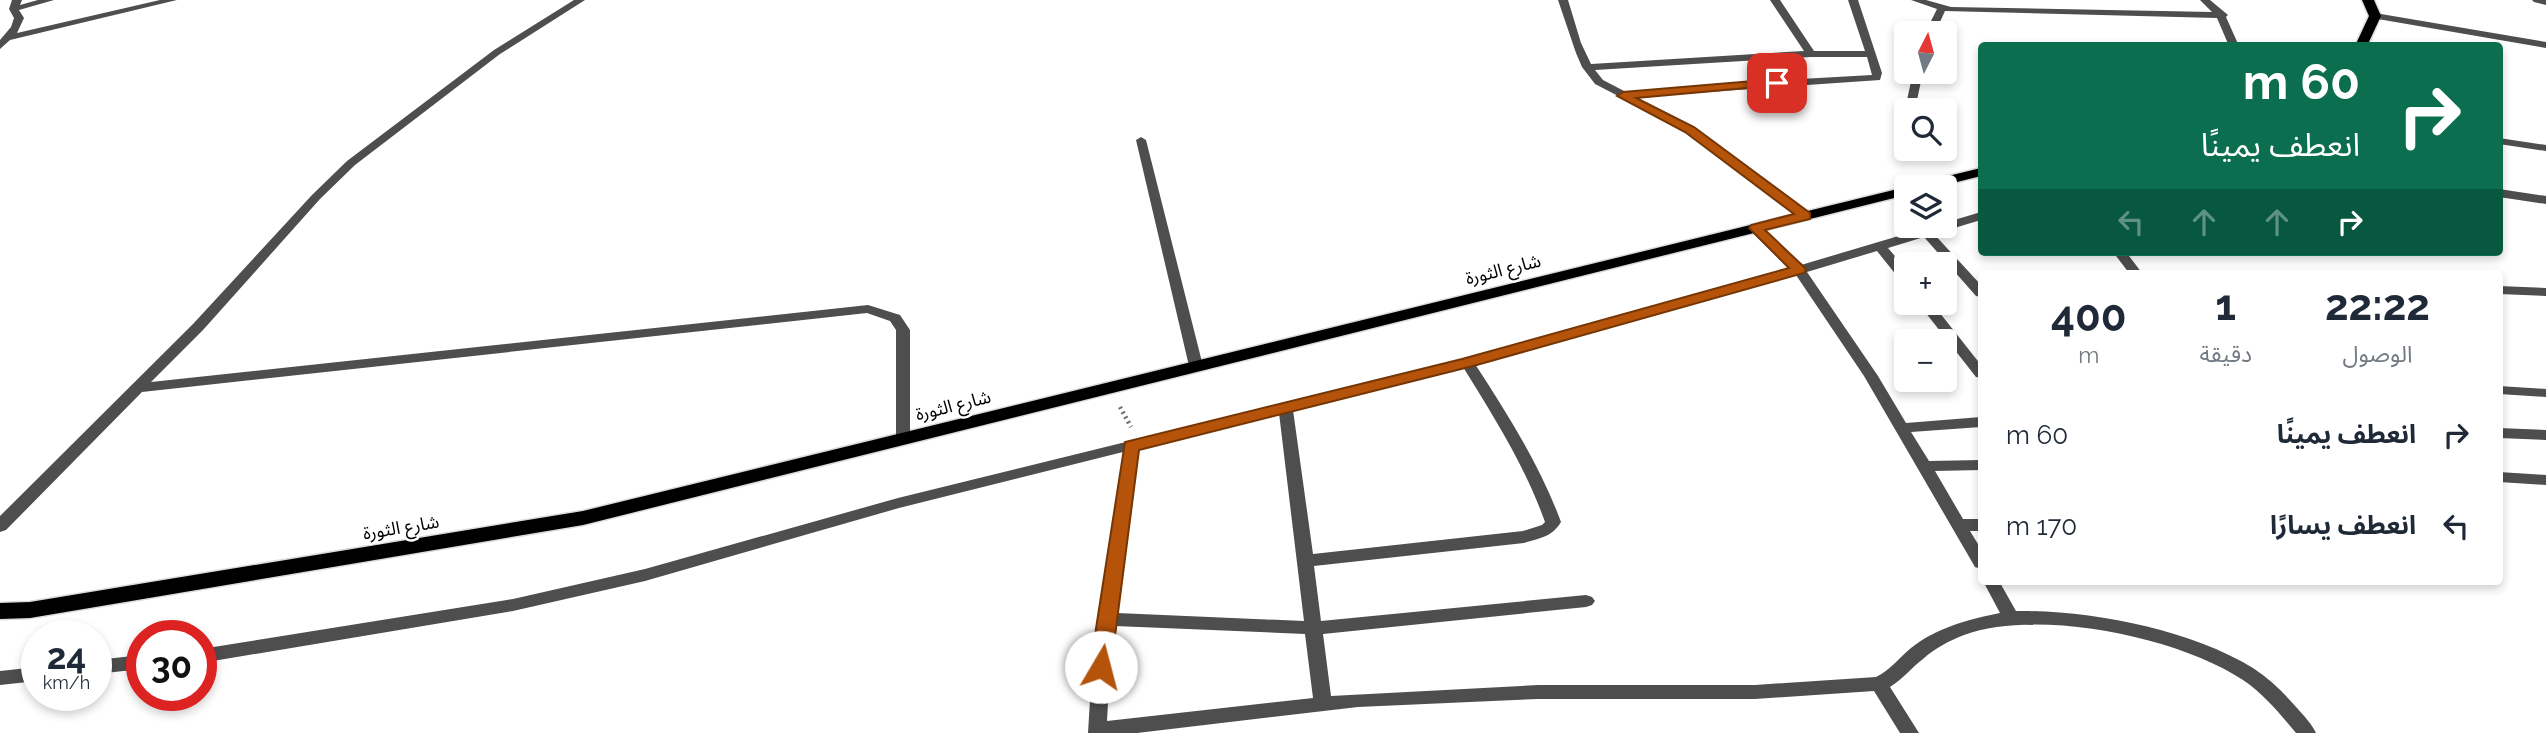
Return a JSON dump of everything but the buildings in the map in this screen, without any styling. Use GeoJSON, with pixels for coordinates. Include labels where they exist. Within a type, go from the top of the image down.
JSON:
{"type":"FeatureCollection","features":[{"type":"Feature","properties":{"kind":"main road"},"geometry":{"type":"LineString","coordinates":[[2363,42],[2375,16],[2368,0]]}},
{"type":"Feature","properties":{"kind":"main road"},"geometry":{"type":"LineString","coordinates":[[1957,178],[1978,173]]}},
{"type":"Feature","properties":{"kind":"main road","name":"شارع الثورة"},"geometry":{"type":"LineString","coordinates":[[0,611],[30,610],[583,518],[1894,195]]}},
{"type":"Feature","properties":{"kind":"street"},"geometry":{"type":"LineString","coordinates":[[0,46],[16,28],[19,18],[16,4],[49,0]]}},
{"type":"Feature","properties":{"kind":"street"},"geometry":{"type":"LineString","coordinates":[[8,38],[172,0]]}},
{"type":"Feature","properties":{"kind":"street"},"geometry":{"type":"LineString","coordinates":[[0,526],[198,327],[316,197],[351,163],[497,51],[580,0]]}},
{"type":"Feature","properties":{"kind":"street"},"geometry":{"type":"LineString","coordinates":[[1563,0],[1587,67],[1599,82],[1689,129],[1805,216]]}},
{"type":"Feature","properties":{"kind":"street"},"geometry":{"type":"LineString","coordinates":[[1775,0],[1811,54]]}},
{"type":"Feature","properties":{"kind":"street"},"geometry":{"type":"LineString","coordinates":[[1623,96],[1876,78],[1877,73],[1853,0]]}},
{"type":"Feature","properties":{"kind":"street"},"geometry":{"type":"LineString","coordinates":[[1916,0],[1942,9],[2223,15]]}},
{"type":"Feature","properties":{"kind":"street"},"geometry":{"type":"LineString","coordinates":[[2205,0],[2223,15],[2231,30],[2233,42]]}},
{"type":"Feature","properties":{"kind":"street"},"geometry":{"type":"LineString","coordinates":[[2538,0],[2546,2]]}},
{"type":"Feature","properties":{"kind":"street"},"geometry":{"type":"LineString","coordinates":[[1936,21],[1942,9]]}},
{"type":"Feature","properties":{"kind":"street"},"geometry":{"type":"LineString","coordinates":[[2375,16],[2546,45]]}},
{"type":"Feature","properties":{"kind":"street"},"geometry":{"type":"LineString","coordinates":[[1587,67],[1811,54],[1871,54]]}},
{"type":"Feature","properties":{"kind":"street"},"geometry":{"type":"LineString","coordinates":[[1141,141],[1196,366]]}},
{"type":"Feature","properties":{"kind":"street"},"geometry":{"type":"LineString","coordinates":[[2503,142],[2546,148]]}},
{"type":"Feature","properties":{"kind":"street"},"geometry":{"type":"LineString","coordinates":[[2503,194],[2546,200]]}},
{"type":"Feature","properties":{"kind":"street"},"geometry":{"type":"LineString","coordinates":[[1957,221],[1978,217]]}},
{"type":"Feature","properties":{"kind":"street"},"geometry":{"type":"LineString","coordinates":[[1755,228],[1799,270],[1871,376],[1978,557]]}},
{"type":"Feature","properties":{"kind":"street"},"geometry":{"type":"LineString","coordinates":[[217,653],[539,599],[645,575],[898,503],[1468,362],[1906,238]]}},
{"type":"Feature","properties":{"kind":"street"},"geometry":{"type":"LineString","coordinates":[[1931,238],[1978,290]]}},
{"type":"Feature","properties":{"kind":"street"},"geometry":{"type":"LineString","coordinates":[[1880,246],[1894,263]]}},
{"type":"Feature","properties":{"kind":"street"},"geometry":{"type":"LineString","coordinates":[[2122,256],[2134,270]]}},
{"type":"Feature","properties":{"kind":"street"},"geometry":{"type":"LineString","coordinates":[[2503,290],[2546,292]]}},
{"type":"Feature","properties":{"kind":"street"},"geometry":{"type":"LineString","coordinates":[[137,388],[868,309],[895,318],[903,330],[903,439]]}},
{"type":"Feature","properties":{"kind":"street"},"geometry":{"type":"LineString","coordinates":[[1936,315],[1975,359]]}},
{"type":"Feature","properties":{"kind":"street"},"geometry":{"type":"LineString","coordinates":[[1305,561],[1524,537],[1548,529],[1553,522],[1526,457],[1468,362]]}},
{"type":"Feature","properties":{"kind":"street"},"geometry":{"type":"LineString","coordinates":[[2503,390],[2546,393]]}},
{"type":"Feature","properties":{"kind":"street"},"geometry":{"type":"LineString","coordinates":[[1286,408],[1323,704]]}},
{"type":"Feature","properties":{"kind":"street"},"geometry":{"type":"LineString","coordinates":[[1902,428],[1978,422]]}},
{"type":"Feature","properties":{"kind":"street"},"geometry":{"type":"LineString","coordinates":[[2503,433],[2546,435]]}},
{"type":"Feature","properties":{"kind":"street"},"geometry":{"type":"LineString","coordinates":[[1136,445],[1107,619],[1097,732],[1358,700],[1538,692],[1755,692],[1879,684],[1896,677],[1908,660],[1924,647],[1984,622],[2011,618],[2078,621],[2210,653],[2249,674],[2279,701],[2307,733]]}},
{"type":"Feature","properties":{"kind":"street"},"geometry":{"type":"LineString","coordinates":[[1925,466],[1978,466]]}},
{"type":"Feature","properties":{"kind":"street"},"geometry":{"type":"LineString","coordinates":[[2503,477],[2546,480]]}},
{"type":"Feature","properties":{"kind":"street"},"geometry":{"type":"LineString","coordinates":[[1961,526],[1978,525]]}},
{"type":"Feature","properties":{"kind":"street"},"geometry":{"type":"LineString","coordinates":[[1993,585],[2011,618]]}},
{"type":"Feature","properties":{"kind":"street"},"geometry":{"type":"LineString","coordinates":[[1107,619],[1314,628],[1586,601]]}},
{"type":"Feature","properties":{"kind":"street"},"geometry":{"type":"LineString","coordinates":[[0,678],[21,676]]}},
{"type":"Feature","properties":{"kind":"street"},"geometry":{"type":"LineString","coordinates":[[1879,684],[1910,733]]}},
{"type":"Feature","properties":{"kind":"path"},"geometry":{"type":"LineString","coordinates":[[1110,388],[1136,445]]}},
{"type":"Feature","properties":{"kind":"route"},"geometry":{"type":"LineString","coordinates":[[1101,667],[1131,446],[1468,362],[1799,270],[1755,228],[1805,216],[1689,129],[1623,96],[1777,83]]}}]}
